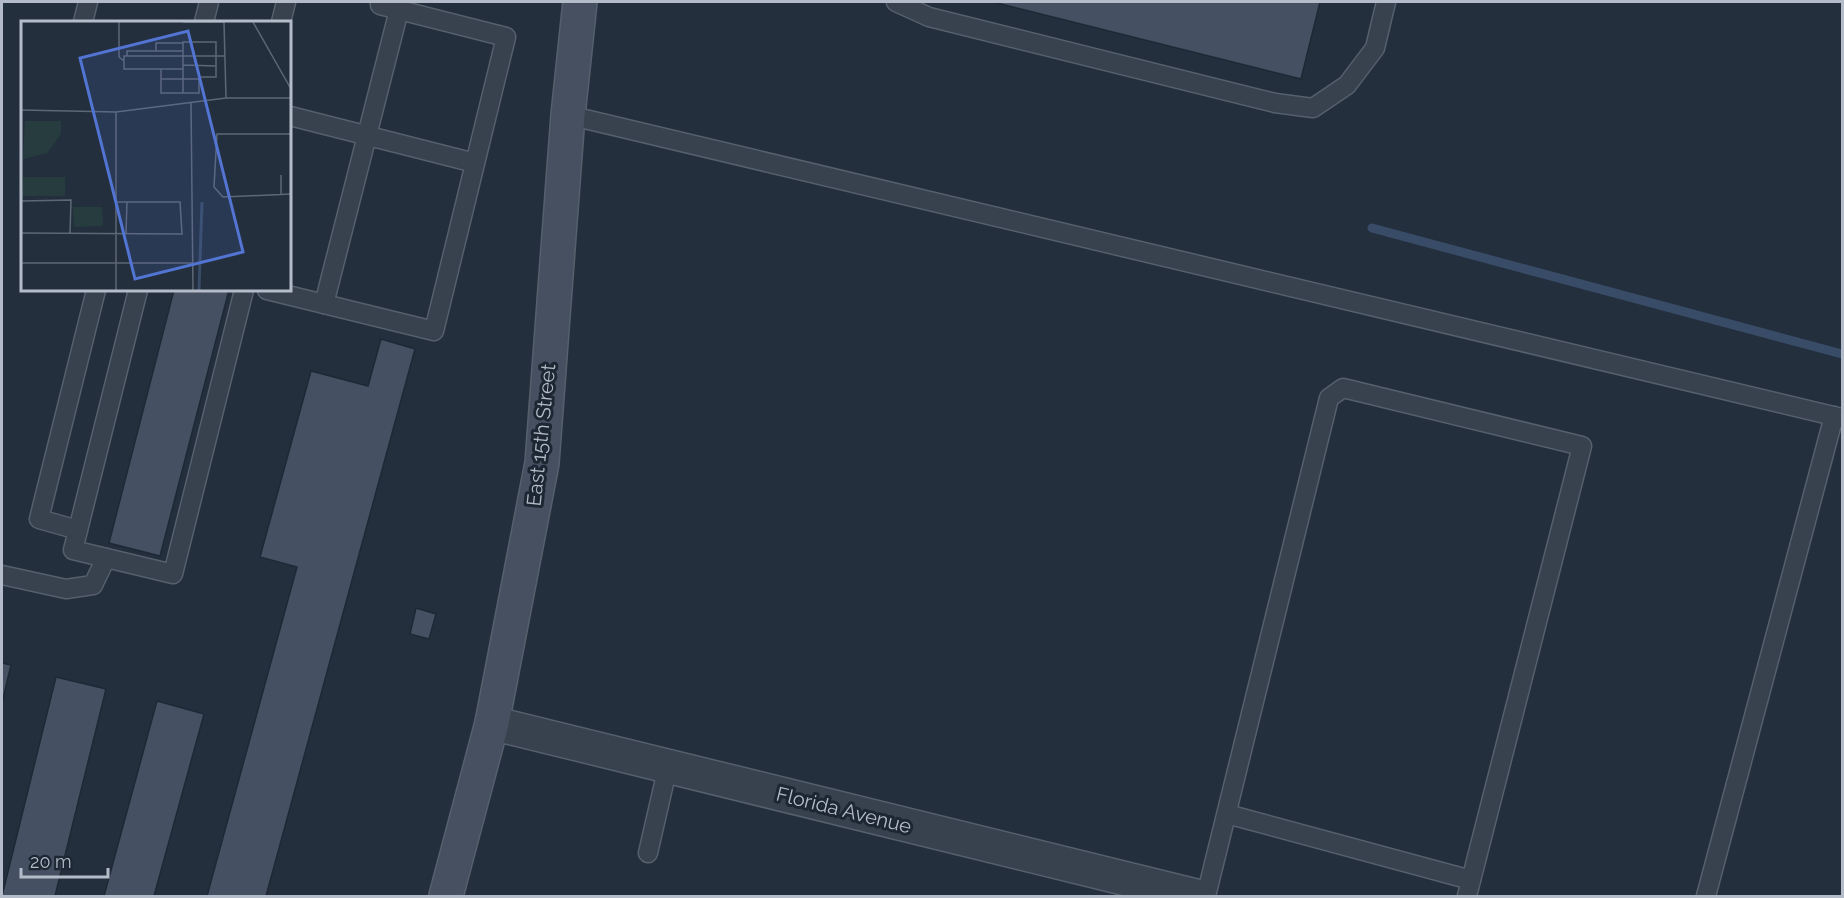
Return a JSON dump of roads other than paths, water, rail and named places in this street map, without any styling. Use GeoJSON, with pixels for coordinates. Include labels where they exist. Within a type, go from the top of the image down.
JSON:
{"type":"FeatureCollection","features":[{"type":"Feature","properties":{"kind":"street","name":"East 15th Street"},"geometry":{"type":"LineString","coordinates":[[446,897],[492,723],[542,463],[568,115],[580,2]]}},
{"type":"Feature","properties":{"kind":"street","name":"Florida Avenue"},"geometry":{"type":"LineString","coordinates":[[492,723],[1196,897]]}},
{"type":"Feature","properties":{"kind":"lane"},"geometry":{"type":"LineString","coordinates":[[83,21],[88,2]]}},
{"type":"Feature","properties":{"kind":"lane"},"geometry":{"type":"LineString","coordinates":[[204,21],[209,2]]}},
{"type":"Feature","properties":{"kind":"lane"},"geometry":{"type":"LineString","coordinates":[[281,21],[286,2]]}},
{"type":"Feature","properties":{"kind":"lane"},"geometry":{"type":"LineString","coordinates":[[271,291],[434,331],[506,37],[380,5],[381,2]]}},
{"type":"Feature","properties":{"kind":"lane"},"geometry":{"type":"LineString","coordinates":[[896,2],[941,20],[1275,103],[1313,108],[1347,85],[1375,48],[1386,2]]}},
{"type":"Feature","properties":{"kind":"lane"},"geometry":{"type":"LineString","coordinates":[[324,304],[399,10]]}},
{"type":"Feature","properties":{"kind":"lane"},"geometry":{"type":"LineString","coordinates":[[568,115],[1838,417],[1706,897]]}},
{"type":"Feature","properties":{"kind":"lane"},"geometry":{"type":"LineString","coordinates":[[291,116],[475,163]]}},
{"type":"Feature","properties":{"kind":"lane"},"geometry":{"type":"LineString","coordinates":[[78,530],[39,519],[96,291]]}},
{"type":"Feature","properties":{"kind":"lane"},"geometry":{"type":"LineString","coordinates":[[138,291],[73,550],[173,574],[244,291]]}},
{"type":"Feature","properties":{"kind":"lane"},"geometry":{"type":"LineString","coordinates":[[1206,897],[1329,398],[1343,388],[1582,446],[1469,888],[1227,814]]}},
{"type":"Feature","properties":{"kind":"lane"},"geometry":{"type":"LineString","coordinates":[[2,574],[66,590],[93,585],[106,558]]}},
{"type":"Feature","properties":{"kind":"lane"},"geometry":{"type":"LineString","coordinates":[[648,853],[668,766]]}},
{"type":"Feature","properties":{"kind":"waterway"},"geometry":{"type":"LineString","coordinates":[[1372,228],[1842,354]]}}]}
